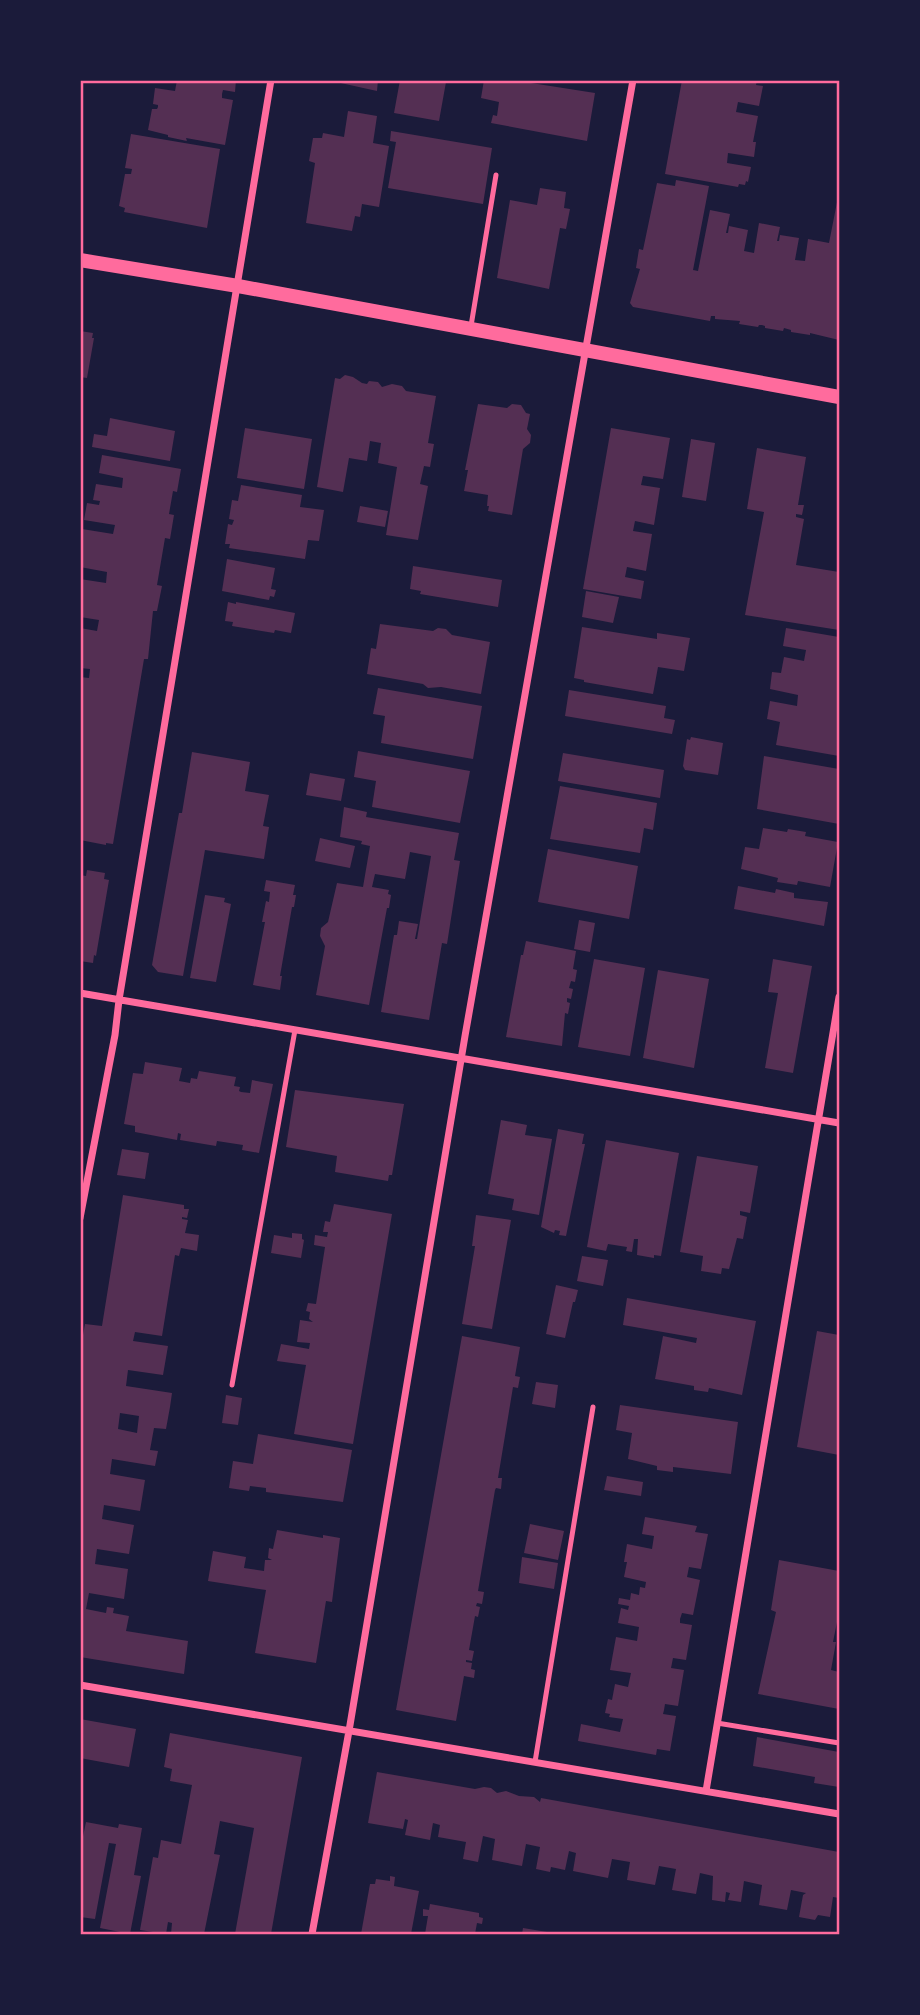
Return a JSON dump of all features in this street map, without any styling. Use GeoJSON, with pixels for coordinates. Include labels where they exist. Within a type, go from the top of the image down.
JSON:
{"type":"FeatureCollection","features":[{"type":"Feature","properties":{"kind":"main road"},"geometry":{"type":"LineString","coordinates":[[80,260],[238,286],[839,397]]}},
{"type":"Feature","properties":{"kind":"street"},"geometry":{"type":"LineString","coordinates":[[80,1218],[115,1035],[271,80]]}},
{"type":"Feature","properties":{"kind":"street"},"geometry":{"type":"LineString","coordinates":[[312,1934],[632,80]]}},
{"type":"Feature","properties":{"kind":"street"},"geometry":{"type":"LineString","coordinates":[[80,993],[839,1123]]}},
{"type":"Feature","properties":{"kind":"street"},"geometry":{"type":"LineString","coordinates":[[706,1791],[839,997]]}},
{"type":"Feature","properties":{"kind":"street"},"geometry":{"type":"LineString","coordinates":[[80,1685],[839,1814]]}},
{"type":"Feature","properties":{"kind":"lane"},"geometry":{"type":"LineString","coordinates":[[471,329],[496,175]]}},
{"type":"Feature","properties":{"kind":"lane"},"geometry":{"type":"LineString","coordinates":[[232,1385],[295,1030]]}},
{"type":"Feature","properties":{"kind":"lane"},"geometry":{"type":"LineString","coordinates":[[535,1762],[593,1407]]}},
{"type":"Feature","properties":{"kind":"lane"},"geometry":{"type":"LineString","coordinates":[[717,1723],[839,1743]]}},
{"type":"Feature","properties":{"kind":"building"},"geometry":{"type":"Polygon","coordinates":[[[177,80],[236,80],[235,92],[223,90],[222,94],[222,98],[233,100],[225,145],[186,138],[187,141],[148,130],[152,109],[158,107],[153,104],[155,88],[175,91],[177,80]]]}},
{"type":"Feature","properties":{"kind":"building"},"geometry":{"type":"Polygon","coordinates":[[[327,80],[378,80],[377,91],[327,80]]]}},
{"type":"Feature","properties":{"kind":"building"},"geometry":{"type":"Polygon","coordinates":[[[400,80],[446,82],[439,121],[394,113],[400,80]]]}},
{"type":"Feature","properties":{"kind":"building"},"geometry":{"type":"Polygon","coordinates":[[[484,80],[512,80],[595,93],[587,141],[491,123],[493,115],[497,116],[499,102],[481,98],[484,80]]]}},
{"type":"Feature","properties":{"kind":"building"},"geometry":{"type":"Polygon","coordinates":[[[682,80],[757,80],[756,85],[763,86],[759,106],[738,102],[736,112],[758,116],[753,142],[756,142],[754,157],[728,153],[727,163],[751,167],[745,185],[739,184],[738,187],[665,174],[682,80]]]}},
{"type":"Feature","properties":{"kind":"building"},"geometry":{"type":"Polygon","coordinates":[[[348,111],[377,116],[373,143],[389,146],[379,207],[362,204],[360,217],[355,216],[352,231],[306,223],[315,163],[309,161],[313,138],[322,138],[323,133],[344,137],[348,111]]]}},
{"type":"Feature","properties":{"kind":"building"},"geometry":{"type":"Polygon","coordinates":[[[391,131],[492,148],[483,204],[388,188],[396,142],[390,141],[391,131]]]}},
{"type":"Feature","properties":{"kind":"building"},"geometry":{"type":"Polygon","coordinates":[[[131,134],[220,149],[207,228],[124,212],[125,208],[119,206],[125,174],[131,174],[132,169],[125,168],[131,134]]]}},
{"type":"Feature","properties":{"kind":"building"},"geometry":{"type":"Polygon","coordinates":[[[676,180],[709,186],[693,270],[698,271],[710,210],[730,214],[726,233],[729,226],[748,230],[744,251],[754,253],[759,223],[780,227],[777,241],[780,235],[799,238],[795,260],[805,261],[808,239],[829,243],[839,192],[839,340],[810,333],[791,332],[784,328],[783,331],[762,325],[758,327],[739,324],[740,321],[715,319],[715,316],[711,316],[710,321],[633,307],[630,303],[640,269],[636,268],[639,249],[643,250],[657,183],[675,186],[676,180]]]}},
{"type":"Feature","properties":{"kind":"building"},"geometry":{"type":"Polygon","coordinates":[[[540,188],[566,192],[564,208],[570,209],[566,229],[560,228],[549,289],[497,278],[510,200],[537,205],[540,188]]]}},
{"type":"Feature","properties":{"kind":"building"},"geometry":{"type":"Polygon","coordinates":[[[80,331],[93,333],[94,338],[87,378],[80,377],[80,331]]]}},
{"type":"Feature","properties":{"kind":"building"},"geometry":{"type":"Polygon","coordinates":[[[345,375],[362,383],[378,382],[382,387],[392,384],[402,386],[406,391],[436,396],[428,443],[434,444],[430,467],[424,466],[420,484],[428,486],[418,540],[386,535],[397,467],[378,463],[381,443],[370,441],[367,461],[349,458],[343,492],[317,487],[335,378],[340,379],[345,375]]]}},
{"type":"Feature","properties":{"kind":"building"},"geometry":{"type":"Polygon","coordinates":[[[478,404],[507,408],[512,404],[521,405],[526,413],[530,414],[527,429],[531,435],[530,443],[523,449],[512,515],[488,511],[488,495],[464,491],[468,470],[465,470],[478,404]]]}},
{"type":"Feature","properties":{"kind":"building"},"geometry":{"type":"Polygon","coordinates":[[[110,418],[175,431],[170,461],[92,447],[94,434],[107,436],[110,418]]]}},
{"type":"Feature","properties":{"kind":"building"},"geometry":{"type":"Polygon","coordinates":[[[245,428],[312,439],[304,489],[237,478],[245,428]]]}},
{"type":"Feature","properties":{"kind":"building"},"geometry":{"type":"Polygon","coordinates":[[[611,428],[670,438],[663,479],[643,476],[641,485],[660,488],[654,525],[635,521],[633,531],[652,534],[646,571],[627,567],[625,577],[644,581],[641,599],[583,589],[611,428]]]}},
{"type":"Feature","properties":{"kind":"building"},"geometry":{"type":"Polygon","coordinates":[[[691,439],[715,443],[706,501],[682,497],[691,439]]]}},
{"type":"Feature","properties":{"kind":"building"},"geometry":{"type":"Polygon","coordinates":[[[757,448],[806,457],[798,505],[804,505],[802,515],[796,514],[796,517],[804,519],[796,565],[839,572],[839,630],[745,615],[764,512],[747,509],[757,448]]]}},
{"type":"Feature","properties":{"kind":"building"},"geometry":{"type":"Polygon","coordinates":[[[102,455],[181,469],[177,492],[173,491],[169,514],[174,515],[170,539],[165,538],[157,585],[162,586],[157,611],[153,611],[148,659],[144,659],[113,844],[106,845],[80,840],[80,677],[89,678],[90,669],[80,668],[80,628],[97,631],[99,620],[80,617],[80,579],[106,583],[107,572],[80,567],[80,539],[82,529],[113,534],[115,525],[84,520],[87,503],[99,505],[100,501],[93,500],[96,484],[122,488],[123,478],[99,473],[102,455]]]}},
{"type":"Feature","properties":{"kind":"building"},"geometry":{"type":"Polygon","coordinates":[[[241,485],[302,495],[300,507],[324,510],[319,541],[308,540],[305,559],[229,548],[230,544],[225,544],[228,524],[232,525],[234,520],[229,519],[232,500],[238,501],[241,485]]]}},
{"type":"Feature","properties":{"kind":"building"},"geometry":{"type":"Polygon","coordinates":[[[360,506],[388,511],[385,527],[357,522],[360,506]]]}},
{"type":"Feature","properties":{"kind":"building"},"geometry":{"type":"Polygon","coordinates":[[[227,559],[275,568],[271,589],[276,590],[274,597],[270,596],[269,600],[222,591],[227,559]]]}},
{"type":"Feature","properties":{"kind":"building"},"geometry":{"type":"Polygon","coordinates":[[[413,566],[502,580],[498,607],[420,594],[421,591],[410,589],[413,566]]]}},
{"type":"Feature","properties":{"kind":"building"},"geometry":{"type":"Polygon","coordinates":[[[586,591],[619,597],[613,623],[582,617],[586,591]]]}},
{"type":"Feature","properties":{"kind":"building"},"geometry":{"type":"Polygon","coordinates":[[[228,602],[295,613],[291,633],[232,626],[233,622],[225,621],[228,602]]]}},
{"type":"Feature","properties":{"kind":"building"},"geometry":{"type":"Polygon","coordinates":[[[380,624],[433,631],[438,628],[446,629],[452,635],[490,642],[481,694],[441,687],[428,688],[423,684],[367,674],[371,648],[376,649],[380,624]]]}},
{"type":"Feature","properties":{"kind":"building"},"geometry":{"type":"Polygon","coordinates":[[[582,627],[657,639],[657,633],[690,638],[684,671],[658,667],[653,694],[574,678],[582,627]]]}},
{"type":"Feature","properties":{"kind":"building"},"geometry":{"type":"Polygon","coordinates":[[[786,628],[839,637],[839,756],[776,745],[780,722],[767,719],[770,701],[797,706],[798,695],[770,689],[772,672],[781,673],[784,657],[804,661],[806,650],[783,646],[786,628]]]}},
{"type":"Feature","properties":{"kind":"building"},"geometry":{"type":"Polygon","coordinates":[[[378,688],[482,706],[473,759],[381,743],[385,716],[373,714],[378,688]]]}},
{"type":"Feature","properties":{"kind":"building"},"geometry":{"type":"Polygon","coordinates":[[[569,690],[666,706],[664,718],[675,720],[672,734],[565,716],[569,690]]]}},
{"type":"Feature","properties":{"kind":"building"},"geometry":{"type":"Polygon","coordinates":[[[691,737],[723,743],[718,775],[685,770],[683,766],[687,739],[690,740],[691,737]]]}},
{"type":"Feature","properties":{"kind":"building"},"geometry":{"type":"Polygon","coordinates":[[[358,751],[470,771],[460,823],[372,807],[376,781],[354,777],[358,751]]]}},
{"type":"Feature","properties":{"kind":"building"},"geometry":{"type":"Polygon","coordinates":[[[192,752],[250,762],[245,791],[269,795],[263,826],[269,827],[264,859],[205,850],[183,976],[158,972],[152,965],[192,752]]]}},
{"type":"Feature","properties":{"kind":"building"},"geometry":{"type":"Polygon","coordinates":[[[563,753],[664,770],[660,798],[558,781],[563,753]]]}},
{"type":"Feature","properties":{"kind":"building"},"geometry":{"type":"Polygon","coordinates":[[[764,756],[839,769],[839,824],[757,809],[764,756]]]}},
{"type":"Feature","properties":{"kind":"building"},"geometry":{"type":"Polygon","coordinates":[[[310,773],[345,779],[341,801],[306,795],[310,773]]]}},
{"type":"Feature","properties":{"kind":"building"},"geometry":{"type":"Polygon","coordinates":[[[560,786],[657,803],[653,830],[644,828],[640,853],[550,839],[560,786]]]}},
{"type":"Feature","properties":{"kind":"building"},"geometry":{"type":"Polygon","coordinates":[[[344,807],[367,812],[366,817],[459,833],[454,860],[460,861],[447,944],[442,943],[429,1020],[381,1012],[394,935],[397,935],[399,921],[418,924],[417,939],[431,856],[410,852],[405,879],[375,874],[372,887],[389,890],[388,894],[391,895],[369,1005],[316,995],[325,946],[320,936],[321,928],[328,922],[337,883],[363,887],[370,846],[361,844],[362,841],[340,837],[344,807]]]}},
{"type":"Feature","properties":{"kind":"building"},"geometry":{"type":"Polygon","coordinates":[[[763,828],[806,832],[805,836],[838,842],[830,887],[798,881],[797,885],[777,882],[778,878],[741,869],[745,847],[759,849],[763,828]]]}},
{"type":"Feature","properties":{"kind":"building"},"geometry":{"type":"Polygon","coordinates":[[[320,838],[355,846],[350,868],[315,861],[320,838]]]}},
{"type":"Feature","properties":{"kind":"building"},"geometry":{"type":"Polygon","coordinates":[[[548,849],[638,866],[629,919],[538,902],[548,849]]]}},
{"type":"Feature","properties":{"kind":"building"},"geometry":{"type":"Polygon","coordinates":[[[87,870],[105,873],[104,879],[109,880],[93,963],[80,961],[80,875],[86,876],[87,870]]]}},
{"type":"Feature","properties":{"kind":"building"},"geometry":{"type":"Polygon","coordinates":[[[266,880],[295,885],[293,895],[296,895],[280,976],[280,990],[253,985],[265,922],[262,922],[266,901],[269,902],[270,892],[264,891],[266,880]]]}},
{"type":"Feature","properties":{"kind":"building"},"geometry":{"type":"Polygon","coordinates":[[[738,886],[775,893],[776,889],[794,893],[794,898],[828,902],[824,926],[734,909],[738,886]]]}},
{"type":"Feature","properties":{"kind":"building"},"geometry":{"type":"Polygon","coordinates":[[[205,895],[225,898],[224,902],[231,904],[216,982],[190,978],[205,895]]]}},
{"type":"Feature","properties":{"kind":"building"},"geometry":{"type":"Polygon","coordinates":[[[579,920],[595,923],[590,952],[574,949],[579,920]]]}},
{"type":"Feature","properties":{"kind":"building"},"geometry":{"type":"Polygon","coordinates":[[[526,941],[576,951],[573,969],[577,970],[575,982],[571,981],[569,988],[573,989],[571,999],[567,998],[570,1003],[568,1014],[565,1013],[562,1046],[506,1037],[526,941]]]}},
{"type":"Feature","properties":{"kind":"building"},"geometry":{"type":"Polygon","coordinates":[[[594,959],[645,968],[630,1056],[578,1047],[594,959]]]}},
{"type":"Feature","properties":{"kind":"building"},"geometry":{"type":"Polygon","coordinates":[[[773,959],[812,966],[793,1073],[765,1068],[778,993],[768,992],[773,959]]]}},
{"type":"Feature","properties":{"kind":"building"},"geometry":{"type":"Polygon","coordinates":[[[658,970],[709,979],[694,1068],[643,1058],[658,970]]]}},
{"type":"Feature","properties":{"kind":"building"},"geometry":{"type":"Polygon","coordinates":[[[145,1062],[182,1068],[179,1081],[190,1083],[191,1078],[197,1079],[199,1071],[236,1077],[234,1086],[240,1087],[241,1092],[250,1093],[252,1080],[273,1084],[259,1153],[242,1150],[243,1145],[217,1141],[216,1146],[180,1140],[181,1134],[178,1133],[177,1140],[135,1132],[135,1126],[124,1124],[133,1073],[143,1074],[145,1062]]]}},
{"type":"Feature","properties":{"kind":"building"},"geometry":{"type":"Polygon","coordinates":[[[295,1090],[404,1104],[392,1175],[389,1175],[388,1181],[335,1172],[337,1156],[286,1147],[295,1090]]]}},
{"type":"Feature","properties":{"kind":"building"},"geometry":{"type":"Polygon","coordinates":[[[501,1120],[527,1125],[525,1135],[552,1139],[539,1215],[512,1210],[514,1199],[488,1194],[501,1120]]]}},
{"type":"Feature","properties":{"kind":"building"},"geometry":{"type":"Polygon","coordinates":[[[558,1129],[584,1134],[582,1144],[585,1144],[566,1236],[559,1235],[560,1231],[555,1230],[554,1233],[541,1227],[558,1129]]]}},
{"type":"Feature","properties":{"kind":"building"},"geometry":{"type":"Polygon","coordinates":[[[606,1140],[679,1153],[661,1256],[654,1255],[654,1258],[637,1255],[638,1239],[634,1239],[632,1252],[626,1251],[627,1247],[608,1244],[606,1251],[587,1247],[606,1140]]]}},
{"type":"Feature","properties":{"kind":"building"},"geometry":{"type":"Polygon","coordinates":[[[122,1149],[149,1153],[145,1179],[117,1175],[122,1149]]]}},
{"type":"Feature","properties":{"kind":"building"},"geometry":{"type":"Polygon","coordinates":[[[697,1156],[758,1166],[750,1213],[740,1211],[740,1215],[747,1217],[743,1239],[737,1238],[729,1269],[722,1268],[721,1274],[701,1271],[703,1256],[680,1252],[697,1156]]]}},
{"type":"Feature","properties":{"kind":"building"},"geometry":{"type":"Polygon","coordinates":[[[123,1195],[184,1205],[184,1209],[189,1209],[187,1218],[182,1217],[188,1220],[185,1233],[199,1235],[197,1251],[181,1248],[179,1256],[175,1255],[162,1336],[135,1332],[133,1341],[168,1346],[163,1375],[128,1370],[126,1386],[172,1393],[166,1429],[154,1428],[150,1450],[158,1451],[155,1466],[112,1459],[110,1474],[145,1480],[140,1511],[104,1505],[102,1519],[134,1525],[129,1554],[97,1549],[95,1564],[128,1569],[124,1599],[89,1593],[86,1609],[106,1613],[107,1607],[114,1608],[113,1613],[129,1616],[126,1631],[188,1641],[184,1674],[80,1657],[80,1352],[85,1324],[102,1326],[123,1195]],[[120,1413],[118,1429],[137,1433],[139,1416],[120,1413]]]}},
{"type":"Feature","properties":{"kind":"building"},"geometry":{"type":"Polygon","coordinates":[[[334,1204],[392,1214],[353,1444],[294,1434],[306,1365],[277,1361],[281,1344],[309,1349],[310,1343],[297,1342],[300,1320],[313,1322],[309,1319],[310,1312],[306,1311],[308,1303],[316,1304],[325,1247],[314,1245],[315,1235],[327,1237],[328,1232],[323,1232],[325,1221],[330,1222],[334,1204]]]}},
{"type":"Feature","properties":{"kind":"building"},"geometry":{"type":"Polygon","coordinates":[[[476,1215],[511,1220],[492,1329],[462,1324],[475,1246],[472,1246],[476,1215]]]}},
{"type":"Feature","properties":{"kind":"building"},"geometry":{"type":"Polygon","coordinates":[[[292,1233],[302,1234],[304,1240],[301,1258],[271,1253],[274,1235],[292,1238],[292,1233]]]}},
{"type":"Feature","properties":{"kind":"building"},"geometry":{"type":"Polygon","coordinates":[[[582,1256],[608,1260],[603,1286],[577,1281],[582,1256]]]}},
{"type":"Feature","properties":{"kind":"building"},"geometry":{"type":"Polygon","coordinates":[[[556,1285],[578,1290],[565,1338],[546,1334],[556,1285]]]}},
{"type":"Feature","properties":{"kind":"building"},"geometry":{"type":"Polygon","coordinates":[[[627,1298],[756,1321],[742,1395],[709,1388],[708,1392],[694,1390],[694,1386],[655,1379],[663,1336],[696,1343],[697,1338],[623,1325],[627,1298]]]}},
{"type":"Feature","properties":{"kind":"building"},"geometry":{"type":"Polygon","coordinates":[[[817,1331],[839,1335],[839,1455],[797,1447],[817,1331]]]}},
{"type":"Feature","properties":{"kind":"building"},"geometry":{"type":"Polygon","coordinates":[[[462,1336],[520,1347],[515,1376],[520,1377],[518,1388],[513,1387],[498,1478],[502,1478],[501,1489],[495,1490],[478,1591],[484,1592],[482,1604],[477,1603],[476,1606],[480,1607],[478,1617],[475,1616],[469,1650],[474,1651],[472,1661],[466,1660],[472,1663],[474,1678],[464,1676],[456,1721],[396,1710],[462,1336]]]}},
{"type":"Feature","properties":{"kind":"building"},"geometry":{"type":"Polygon","coordinates":[[[536,1382],[558,1385],[555,1408],[532,1404],[536,1382]]]}},
{"type":"Feature","properties":{"kind":"building"},"geometry":{"type":"Polygon","coordinates":[[[226,1395],[242,1398],[238,1425],[222,1423],[226,1395]]]}},
{"type":"Feature","properties":{"kind":"building"},"geometry":{"type":"Polygon","coordinates":[[[620,1405],[738,1422],[731,1474],[673,1467],[673,1472],[657,1470],[657,1466],[628,1459],[632,1433],[616,1430],[620,1405]]]}},
{"type":"Feature","properties":{"kind":"building"},"geometry":{"type":"Polygon","coordinates":[[[258,1434],[352,1450],[343,1502],[266,1492],[266,1488],[250,1486],[249,1491],[229,1488],[233,1461],[253,1464],[258,1434]]]}},
{"type":"Feature","properties":{"kind":"building"},"geometry":{"type":"Polygon","coordinates":[[[607,1476],[643,1482],[641,1496],[604,1490],[607,1476]]]}},
{"type":"Feature","properties":{"kind":"building"},"geometry":{"type":"Polygon","coordinates":[[[645,1517],[697,1526],[695,1532],[708,1534],[701,1569],[689,1567],[687,1577],[700,1580],[693,1615],[682,1613],[680,1619],[680,1623],[692,1625],[686,1660],[673,1658],[671,1668],[684,1670],[678,1706],[665,1704],[663,1714],[676,1716],[670,1751],[657,1749],[656,1755],[578,1741],[581,1724],[620,1732],[623,1719],[609,1717],[610,1714],[605,1713],[608,1699],[612,1700],[615,1684],[628,1687],[631,1673],[610,1670],[616,1637],[637,1641],[639,1627],[618,1623],[621,1608],[628,1610],[629,1606],[618,1604],[619,1598],[630,1600],[631,1593],[639,1595],[640,1587],[645,1588],[646,1582],[624,1577],[627,1562],[624,1562],[627,1544],[652,1549],[654,1536],[642,1534],[645,1517]]]}},
{"type":"Feature","properties":{"kind":"building"},"geometry":{"type":"Polygon","coordinates":[[[530,1524],[564,1531],[558,1560],[524,1553],[530,1524]]]}},
{"type":"Feature","properties":{"kind":"building"},"geometry":{"type":"Polygon","coordinates":[[[277,1530],[323,1538],[323,1535],[340,1538],[332,1602],[326,1601],[316,1663],[255,1653],[266,1590],[208,1581],[213,1551],[246,1557],[244,1568],[264,1571],[265,1560],[272,1560],[268,1558],[269,1548],[273,1549],[277,1530]]]}},
{"type":"Feature","properties":{"kind":"building"},"geometry":{"type":"Polygon","coordinates":[[[522,1557],[558,1563],[554,1589],[519,1583],[522,1557]]]}},
{"type":"Feature","properties":{"kind":"building"},"geometry":{"type":"Polygon","coordinates":[[[779,1560],[839,1571],[839,1622],[833,1642],[836,1642],[831,1670],[839,1672],[839,1709],[758,1694],[776,1612],[771,1610],[779,1560]]]}},
{"type":"Feature","properties":{"kind":"building"},"geometry":{"type":"Polygon","coordinates":[[[80,1719],[136,1729],[129,1767],[80,1758],[80,1719]]]}},
{"type":"Feature","properties":{"kind":"building"},"geometry":{"type":"Polygon","coordinates":[[[170,1733],[302,1757],[271,1934],[235,1934],[254,1828],[220,1821],[214,1854],[220,1855],[204,1934],[171,1934],[172,1923],[168,1922],[166,1934],[140,1930],[153,1857],[158,1858],[161,1840],[181,1844],[192,1785],[170,1781],[172,1769],[164,1767],[170,1733]]]}},
{"type":"Feature","properties":{"kind":"building"},"geometry":{"type":"Polygon","coordinates":[[[757,1737],[839,1752],[839,1787],[814,1783],[815,1777],[753,1766],[757,1737]]]}},
{"type":"Feature","properties":{"kind":"building"},"geometry":{"type":"Polygon","coordinates":[[[377,1772],[475,1789],[491,1788],[497,1793],[506,1791],[519,1796],[534,1797],[540,1802],[541,1798],[839,1852],[839,1898],[833,1897],[830,1917],[818,1915],[815,1920],[799,1917],[803,1895],[806,1893],[791,1890],[787,1910],[759,1905],[762,1885],[744,1881],[741,1902],[728,1900],[730,1893],[726,1892],[725,1902],[712,1900],[713,1876],[700,1873],[696,1894],[672,1890],[676,1869],[659,1866],[655,1885],[627,1880],[630,1862],[612,1859],[608,1878],[573,1871],[576,1853],[569,1851],[565,1870],[551,1867],[550,1872],[536,1869],[540,1847],[526,1844],[522,1866],[492,1860],[495,1839],[483,1836],[478,1862],[463,1859],[466,1842],[438,1837],[440,1825],[433,1823],[430,1840],[405,1835],[408,1820],[405,1819],[403,1829],[368,1823],[377,1772]]]}},
{"type":"Feature","properties":{"kind":"building"},"geometry":{"type":"Polygon","coordinates":[[[86,1822],[118,1828],[119,1824],[142,1828],[134,1875],[141,1876],[130,1934],[100,1928],[116,1844],[109,1843],[95,1919],[80,1917],[80,1851],[86,1822]]]}},
{"type":"Feature","properties":{"kind":"building"},"geometry":{"type":"Polygon","coordinates":[[[390,1876],[395,1877],[394,1886],[419,1891],[411,1934],[361,1934],[370,1884],[375,1884],[376,1879],[390,1881],[390,1876]]]}},
{"type":"Feature","properties":{"kind":"building"},"geometry":{"type":"Polygon","coordinates":[[[430,1904],[479,1913],[479,1917],[483,1918],[482,1924],[477,1923],[475,1934],[425,1934],[428,1916],[423,1916],[423,1909],[429,1910],[430,1904]]]}},
{"type":"Feature","properties":{"kind":"building"},"geometry":{"type":"Polygon","coordinates":[[[523,1928],[553,1933],[553,1934],[522,1934],[523,1928]]]}}]}
